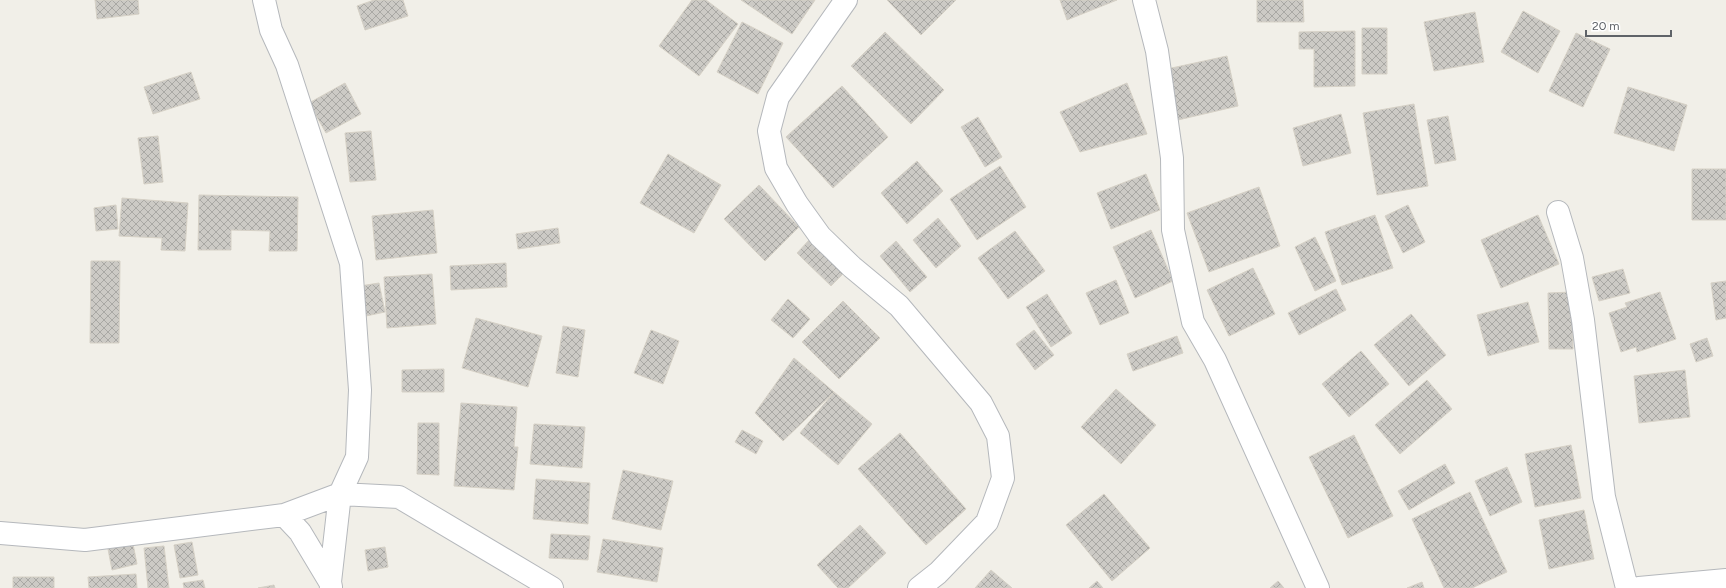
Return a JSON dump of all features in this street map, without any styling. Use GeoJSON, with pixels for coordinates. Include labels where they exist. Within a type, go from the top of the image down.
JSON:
{"type":"FeatureCollection","features":[{"type":"Feature","properties":{"kind":"street"},"geometry":{"type":"LineString","coordinates":[[264,0],[271,30],[287,65],[351,263],[360,390],[358,457],[340,494],[330,585]]}},
{"type":"Feature","properties":{"kind":"street"},"geometry":{"type":"LineString","coordinates":[[846,0],[778,97],[769,131],[776,168],[797,204],[820,236],[852,267],[898,306],[981,403],[998,436],[1003,478],[987,522],[938,573],[919,588]]}},
{"type":"Feature","properties":{"kind":"street"},"geometry":{"type":"LineString","coordinates":[[1144,0],[1157,51],[1172,158],[1173,230],[1193,322],[1215,360],[1318,588]]}},
{"type":"Feature","properties":{"kind":"street"},"geometry":{"type":"LineString","coordinates":[[1558,212],[1572,258],[1583,320],[1604,497],[1627,588]]}},
{"type":"Feature","properties":{"kind":"street"},"geometry":{"type":"LineString","coordinates":[[0,533],[85,540],[284,515],[340,494],[398,497],[552,588]]}},
{"type":"Feature","properties":{"kind":"street"},"geometry":{"type":"LineString","coordinates":[[284,515],[300,532],[330,585]]}},
{"type":"Feature","properties":{"kind":"street"},"geometry":{"type":"LineString","coordinates":[[1639,588],[1726,580]]}},
{"type":"Feature","properties":{"kind":"building"},"geometry":{"type":"Polygon","coordinates":[[[95,0],[138,0],[139,14],[97,19],[95,0]]]}},
{"type":"Feature","properties":{"kind":"building"},"geometry":{"type":"Polygon","coordinates":[[[374,0],[403,0],[408,16],[365,30],[357,6],[374,0]]]}},
{"type":"Feature","properties":{"kind":"building"},"geometry":{"type":"Polygon","coordinates":[[[692,0],[706,0],[738,24],[699,76],[659,46],[692,0]]]}},
{"type":"Feature","properties":{"kind":"building"},"geometry":{"type":"Polygon","coordinates":[[[741,0],[815,0],[792,34],[741,0]]]}},
{"type":"Feature","properties":{"kind":"building"},"geometry":{"type":"Polygon","coordinates":[[[887,0],[956,0],[921,35],[887,0]]]}},
{"type":"Feature","properties":{"kind":"building"},"geometry":{"type":"Polygon","coordinates":[[[1060,0],[1117,0],[1067,20],[1060,0]]]}},
{"type":"Feature","properties":{"kind":"building"},"geometry":{"type":"Polygon","coordinates":[[[1257,0],[1303,0],[1304,22],[1257,22],[1257,0]]]}},
{"type":"Feature","properties":{"kind":"building"},"geometry":{"type":"Polygon","coordinates":[[[1523,11],[1560,31],[1538,73],[1501,52],[1523,11]]]}},
{"type":"Feature","properties":{"kind":"building"},"geometry":{"type":"Polygon","coordinates":[[[1475,12],[1484,62],[1434,71],[1424,22],[1475,12]]]}},
{"type":"Feature","properties":{"kind":"building"},"geometry":{"type":"Polygon","coordinates":[[[742,22],[783,43],[758,94],[717,72],[742,22]]]}},
{"type":"Feature","properties":{"kind":"building"},"geometry":{"type":"Polygon","coordinates":[[[1362,28],[1387,28],[1387,74],[1362,74],[1362,28]]]}},
{"type":"Feature","properties":{"kind":"building"},"geometry":{"type":"Polygon","coordinates":[[[1355,31],[1355,86],[1314,87],[1314,49],[1299,49],[1299,32],[1355,31]]]}},
{"type":"Feature","properties":{"kind":"building"},"geometry":{"type":"Polygon","coordinates":[[[885,32],[944,90],[911,124],[851,66],[885,32]]]}},
{"type":"Feature","properties":{"kind":"building"},"geometry":{"type":"Polygon","coordinates":[[[1576,33],[1610,49],[1583,107],[1549,91],[1576,33]]]}},
{"type":"Feature","properties":{"kind":"building"},"geometry":{"type":"Polygon","coordinates":[[[1227,56],[1238,106],[1178,120],[1167,69],[1227,56]]]}},
{"type":"Feature","properties":{"kind":"building"},"geometry":{"type":"Polygon","coordinates":[[[191,72],[200,99],[153,114],[144,87],[191,72]]]}},
{"type":"Feature","properties":{"kind":"building"},"geometry":{"type":"Polygon","coordinates":[[[345,83],[361,114],[326,133],[309,103],[345,83]]]}},
{"type":"Feature","properties":{"kind":"building"},"geometry":{"type":"Polygon","coordinates":[[[1127,83],[1147,134],[1080,152],[1060,112],[1127,83]]]}},
{"type":"Feature","properties":{"kind":"building"},"geometry":{"type":"Polygon","coordinates":[[[842,86],[888,137],[833,188],[786,137],[842,86]]]}},
{"type":"Feature","properties":{"kind":"building"},"geometry":{"type":"Polygon","coordinates":[[[1628,87],[1687,105],[1674,151],[1614,133],[1628,87]]]}},
{"type":"Feature","properties":{"kind":"building"},"geometry":{"type":"Polygon","coordinates":[[[1414,104],[1428,186],[1377,195],[1363,113],[1414,104]]]}},
{"type":"Feature","properties":{"kind":"building"},"geometry":{"type":"Polygon","coordinates":[[[1341,114],[1351,153],[1303,166],[1293,128],[1341,114]]]}},
{"type":"Feature","properties":{"kind":"building"},"geometry":{"type":"Polygon","coordinates":[[[1448,116],[1456,160],[1435,164],[1427,120],[1448,116]]]}},
{"type":"Feature","properties":{"kind":"building"},"geometry":{"type":"Polygon","coordinates":[[[978,117],[1002,157],[985,167],[961,127],[978,117]]]}},
{"type":"Feature","properties":{"kind":"building"},"geometry":{"type":"Polygon","coordinates":[[[371,131],[376,180],[350,182],[345,133],[371,131]]]}},
{"type":"Feature","properties":{"kind":"building"},"geometry":{"type":"Polygon","coordinates":[[[158,136],[163,182],[144,184],[138,138],[158,136]]]}},
{"type":"Feature","properties":{"kind":"building"},"geometry":{"type":"Polygon","coordinates":[[[668,154],[721,185],[694,233],[640,203],[668,154]]]}},
{"type":"Feature","properties":{"kind":"building"},"geometry":{"type":"Polygon","coordinates":[[[917,161],[943,191],[907,224],[881,193],[917,161]]]}},
{"type":"Feature","properties":{"kind":"building"},"geometry":{"type":"Polygon","coordinates":[[[1000,166],[1026,207],[977,240],[950,199],[1000,166]]]}},
{"type":"Feature","properties":{"kind":"building"},"geometry":{"type":"Polygon","coordinates":[[[1692,169],[1726,169],[1726,220],[1692,220],[1692,169]]]}},
{"type":"Feature","properties":{"kind":"building"},"geometry":{"type":"Polygon","coordinates":[[[1146,174],[1160,210],[1111,229],[1097,193],[1146,174]]]}},
{"type":"Feature","properties":{"kind":"building"},"geometry":{"type":"Polygon","coordinates":[[[759,185],[799,227],[765,261],[724,219],[759,185]]]}},
{"type":"Feature","properties":{"kind":"building"},"geometry":{"type":"Polygon","coordinates":[[[1259,187],[1280,246],[1209,272],[1187,213],[1259,187]]]}},
{"type":"Feature","properties":{"kind":"building"},"geometry":{"type":"Polygon","coordinates":[[[199,195],[298,197],[297,251],[269,251],[270,231],[231,230],[231,250],[198,250],[199,195]]]}},
{"type":"Feature","properties":{"kind":"building"},"geometry":{"type":"Polygon","coordinates":[[[122,198],[188,203],[185,251],[161,250],[162,238],[119,236],[122,198]]]}},
{"type":"Feature","properties":{"kind":"building"},"geometry":{"type":"Polygon","coordinates":[[[116,205],[118,229],[96,231],[94,208],[116,205]]]}},
{"type":"Feature","properties":{"kind":"building"},"geometry":{"type":"Polygon","coordinates":[[[1408,205],[1425,242],[1403,253],[1385,216],[1408,205]]]}},
{"type":"Feature","properties":{"kind":"building"},"geometry":{"type":"Polygon","coordinates":[[[433,210],[437,253],[376,260],[372,216],[433,210]]]}},
{"type":"Feature","properties":{"kind":"building"},"geometry":{"type":"Polygon","coordinates":[[[1375,215],[1393,268],[1342,285],[1325,232],[1375,215]]]}},
{"type":"Feature","properties":{"kind":"building"},"geometry":{"type":"Polygon","coordinates":[[[1538,215],[1559,264],[1501,288],[1481,240],[1538,215]]]}},
{"type":"Feature","properties":{"kind":"building"},"geometry":{"type":"Polygon","coordinates":[[[938,218],[961,246],[936,268],[913,240],[938,218]]]}},
{"type":"Feature","properties":{"kind":"building"},"geometry":{"type":"Polygon","coordinates":[[[558,228],[560,243],[518,249],[516,234],[558,228]]]}},
{"type":"Feature","properties":{"kind":"building"},"geometry":{"type":"Polygon","coordinates":[[[1151,230],[1173,281],[1135,298],[1113,247],[1151,230]]]}},
{"type":"Feature","properties":{"kind":"building"},"geometry":{"type":"Polygon","coordinates":[[[1015,231],[1045,271],[1008,299],[978,258],[1015,231]]]}},
{"type":"Feature","properties":{"kind":"building"},"geometry":{"type":"Polygon","coordinates":[[[1315,237],[1336,281],[1315,291],[1295,247],[1315,237]]]}},
{"type":"Feature","properties":{"kind":"building"},"geometry":{"type":"Polygon","coordinates":[[[810,239],[845,272],[831,286],[797,253],[810,239]]]}},
{"type":"Feature","properties":{"kind":"building"},"geometry":{"type":"Polygon","coordinates":[[[896,241],[927,277],[910,292],[880,256],[896,241]]]}},
{"type":"Feature","properties":{"kind":"building"},"geometry":{"type":"Polygon","coordinates":[[[91,261],[120,261],[119,343],[90,343],[91,261]]]}},
{"type":"Feature","properties":{"kind":"building"},"geometry":{"type":"Polygon","coordinates":[[[506,263],[507,287],[451,290],[450,266],[506,263]]]}},
{"type":"Feature","properties":{"kind":"building"},"geometry":{"type":"Polygon","coordinates":[[[1253,268],[1275,314],[1229,336],[1207,290],[1253,268]]]}},
{"type":"Feature","properties":{"kind":"building"},"geometry":{"type":"Polygon","coordinates":[[[1623,269],[1630,293],[1599,301],[1592,277],[1623,269]]]}},
{"type":"Feature","properties":{"kind":"building"},"geometry":{"type":"Polygon","coordinates":[[[432,274],[436,324],[387,328],[384,277],[432,274]]]}},
{"type":"Feature","properties":{"kind":"building"},"geometry":{"type":"Polygon","coordinates":[[[1116,280],[1129,313],[1100,325],[1086,293],[1116,280]]]}},
{"type":"Feature","properties":{"kind":"building"},"geometry":{"type":"Polygon","coordinates":[[[1726,281],[1726,318],[1716,320],[1711,283],[1726,281]]]}},
{"type":"Feature","properties":{"kind":"building"},"geometry":{"type":"Polygon","coordinates":[[[379,283],[385,312],[366,316],[360,286],[379,283]]]}},
{"type":"Feature","properties":{"kind":"building"},"geometry":{"type":"Polygon","coordinates":[[[1336,289],[1346,310],[1299,335],[1288,313],[1336,289]]]}},
{"type":"Feature","properties":{"kind":"building"},"geometry":{"type":"Polygon","coordinates":[[[1572,292],[1573,349],[1549,349],[1548,293],[1572,292]]]}},
{"type":"Feature","properties":{"kind":"building"},"geometry":{"type":"Polygon","coordinates":[[[1660,292],[1676,339],[1637,352],[1636,347],[1621,352],[1609,313],[1627,307],[1625,303],[1660,292]]]}},
{"type":"Feature","properties":{"kind":"building"},"geometry":{"type":"Polygon","coordinates":[[[1047,294],[1072,333],[1051,347],[1026,307],[1047,294]]]}},
{"type":"Feature","properties":{"kind":"building"},"geometry":{"type":"Polygon","coordinates":[[[788,299],[810,319],[793,338],[771,320],[788,299]]]}},
{"type":"Feature","properties":{"kind":"building"},"geometry":{"type":"Polygon","coordinates":[[[843,301],[880,338],[839,379],[802,342],[843,301]]]}},
{"type":"Feature","properties":{"kind":"building"},"geometry":{"type":"Polygon","coordinates":[[[1528,302],[1539,342],[1488,356],[1477,315],[1528,302]]]}},
{"type":"Feature","properties":{"kind":"building"},"geometry":{"type":"Polygon","coordinates":[[[1411,314],[1446,355],[1409,386],[1374,345],[1411,314]]]}},
{"type":"Feature","properties":{"kind":"building"},"geometry":{"type":"Polygon","coordinates":[[[476,318],[542,336],[528,387],[462,368],[476,318]]]}},
{"type":"Feature","properties":{"kind":"building"},"geometry":{"type":"Polygon","coordinates":[[[563,326],[585,330],[578,377],[556,373],[563,326]]]}},
{"type":"Feature","properties":{"kind":"building"},"geometry":{"type":"Polygon","coordinates":[[[651,330],[679,341],[663,384],[634,373],[651,330]]]}},
{"type":"Feature","properties":{"kind":"building"},"geometry":{"type":"Polygon","coordinates":[[[1034,330],[1054,355],[1035,370],[1016,344],[1034,330]]]}},
{"type":"Feature","properties":{"kind":"building"},"geometry":{"type":"Polygon","coordinates":[[[1177,336],[1183,353],[1133,371],[1127,354],[1177,336]]]}},
{"type":"Feature","properties":{"kind":"building"},"geometry":{"type":"Polygon","coordinates":[[[1707,338],[1713,356],[1696,362],[1690,344],[1707,338]]]}},
{"type":"Feature","properties":{"kind":"building"},"geometry":{"type":"Polygon","coordinates":[[[1361,351],[1389,384],[1349,417],[1322,384],[1361,351]]]}},
{"type":"Feature","properties":{"kind":"building"},"geometry":{"type":"Polygon","coordinates":[[[794,358],[834,392],[783,441],[755,413],[794,358]]]}},
{"type":"Feature","properties":{"kind":"building"},"geometry":{"type":"Polygon","coordinates":[[[444,369],[444,392],[402,392],[402,370],[444,369]]]}},
{"type":"Feature","properties":{"kind":"building"},"geometry":{"type":"Polygon","coordinates":[[[1685,370],[1690,417],[1639,423],[1634,376],[1685,370]]]}},
{"type":"Feature","properties":{"kind":"building"},"geometry":{"type":"Polygon","coordinates":[[[1427,380],[1452,409],[1400,454],[1375,425],[1427,380]]]}},
{"type":"Feature","properties":{"kind":"building"},"geometry":{"type":"Polygon","coordinates":[[[1116,389],[1156,425],[1121,464],[1081,427],[1116,389]]]}},
{"type":"Feature","properties":{"kind":"building"},"geometry":{"type":"Polygon","coordinates":[[[834,392],[872,424],[838,465],[800,433],[834,392]]]}},
{"type":"Feature","properties":{"kind":"building"},"geometry":{"type":"Polygon","coordinates":[[[461,403],[517,407],[514,447],[518,447],[514,490],[454,486],[461,403]]]}},
{"type":"Feature","properties":{"kind":"building"},"geometry":{"type":"Polygon","coordinates":[[[418,423],[439,423],[439,475],[417,474],[418,423]]]}},
{"type":"Feature","properties":{"kind":"building"},"geometry":{"type":"Polygon","coordinates":[[[534,424],[585,427],[582,468],[530,464],[534,424]]]}},
{"type":"Feature","properties":{"kind":"building"},"geometry":{"type":"Polygon","coordinates":[[[742,430],[763,441],[756,454],[735,442],[742,430]]]}},
{"type":"Feature","properties":{"kind":"building"},"geometry":{"type":"Polygon","coordinates":[[[900,433],[966,509],[926,545],[858,469],[900,433]]]}},
{"type":"Feature","properties":{"kind":"building"},"geometry":{"type":"Polygon","coordinates":[[[1354,435],[1393,516],[1348,538],[1309,457],[1354,435]]]}},
{"type":"Feature","properties":{"kind":"building"},"geometry":{"type":"Polygon","coordinates":[[[1571,445],[1581,498],[1535,507],[1525,454],[1571,445]]]}},
{"type":"Feature","properties":{"kind":"building"},"geometry":{"type":"Polygon","coordinates":[[[1445,464],[1455,483],[1409,510],[1398,491],[1445,464]]]}},
{"type":"Feature","properties":{"kind":"building"},"geometry":{"type":"Polygon","coordinates":[[[1507,467],[1522,502],[1490,516],[1475,481],[1507,467]]]}},
{"type":"Feature","properties":{"kind":"building"},"geometry":{"type":"Polygon","coordinates":[[[623,470],[673,481],[661,530],[612,519],[623,470]]]}},
{"type":"Feature","properties":{"kind":"building"},"geometry":{"type":"Polygon","coordinates":[[[536,479],[590,483],[588,524],[533,519],[536,479]]]}},
{"type":"Feature","properties":{"kind":"building"},"geometry":{"type":"Polygon","coordinates":[[[1470,492],[1507,572],[1472,588],[1444,588],[1412,519],[1470,492]]]}},
{"type":"Feature","properties":{"kind":"building"},"geometry":{"type":"Polygon","coordinates":[[[1104,494],[1150,548],[1112,581],[1066,525],[1104,494]]]}},
{"type":"Feature","properties":{"kind":"building"},"geometry":{"type":"Polygon","coordinates":[[[1584,510],[1594,559],[1549,569],[1539,520],[1584,510]]]}},
{"type":"Feature","properties":{"kind":"building"},"geometry":{"type":"Polygon","coordinates":[[[860,525],[886,553],[848,588],[838,588],[817,565],[860,525]]]}},
{"type":"Feature","properties":{"kind":"building"},"geometry":{"type":"Polygon","coordinates":[[[551,534],[590,536],[588,560],[549,558],[551,534]]]}},
{"type":"Feature","properties":{"kind":"building"},"geometry":{"type":"Polygon","coordinates":[[[603,539],[663,548],[657,582],[597,572],[603,539]]]}},
{"type":"Feature","properties":{"kind":"building"},"geometry":{"type":"Polygon","coordinates":[[[192,542],[198,575],[180,578],[174,545],[192,542]]]}},
{"type":"Feature","properties":{"kind":"building"},"geometry":{"type":"Polygon","coordinates":[[[133,544],[137,564],[112,570],[108,549],[133,544]]]}},
{"type":"Feature","properties":{"kind":"building"},"geometry":{"type":"Polygon","coordinates":[[[164,546],[169,588],[148,588],[144,548],[164,546]]]}},
{"type":"Feature","properties":{"kind":"building"},"geometry":{"type":"Polygon","coordinates":[[[385,547],[388,567],[368,571],[365,550],[385,547]]]}},
{"type":"Feature","properties":{"kind":"building"},"geometry":{"type":"Polygon","coordinates":[[[991,570],[1012,588],[975,588],[991,570]]]}},
{"type":"Feature","properties":{"kind":"building"},"geometry":{"type":"Polygon","coordinates":[[[136,574],[137,588],[89,588],[88,577],[136,574]]]}},
{"type":"Feature","properties":{"kind":"building"},"geometry":{"type":"Polygon","coordinates":[[[13,577],[54,577],[54,588],[13,588],[13,577]]]}},
{"type":"Feature","properties":{"kind":"building"},"geometry":{"type":"Polygon","coordinates":[[[203,580],[205,588],[184,588],[183,583],[203,580]]]}},
{"type":"Feature","properties":{"kind":"building"},"geometry":{"type":"Polygon","coordinates":[[[1097,581],[1103,588],[1089,588],[1097,581]]]}},
{"type":"Feature","properties":{"kind":"building"},"geometry":{"type":"Polygon","coordinates":[[[1278,581],[1284,588],[1270,588],[1278,581]]]}},
{"type":"Feature","properties":{"kind":"building"},"geometry":{"type":"Polygon","coordinates":[[[1422,582],[1424,588],[1407,588],[1422,582]]]}},
{"type":"Feature","properties":{"kind":"building"},"geometry":{"type":"Polygon","coordinates":[[[274,585],[275,588],[258,588],[274,585]]]}}]}
